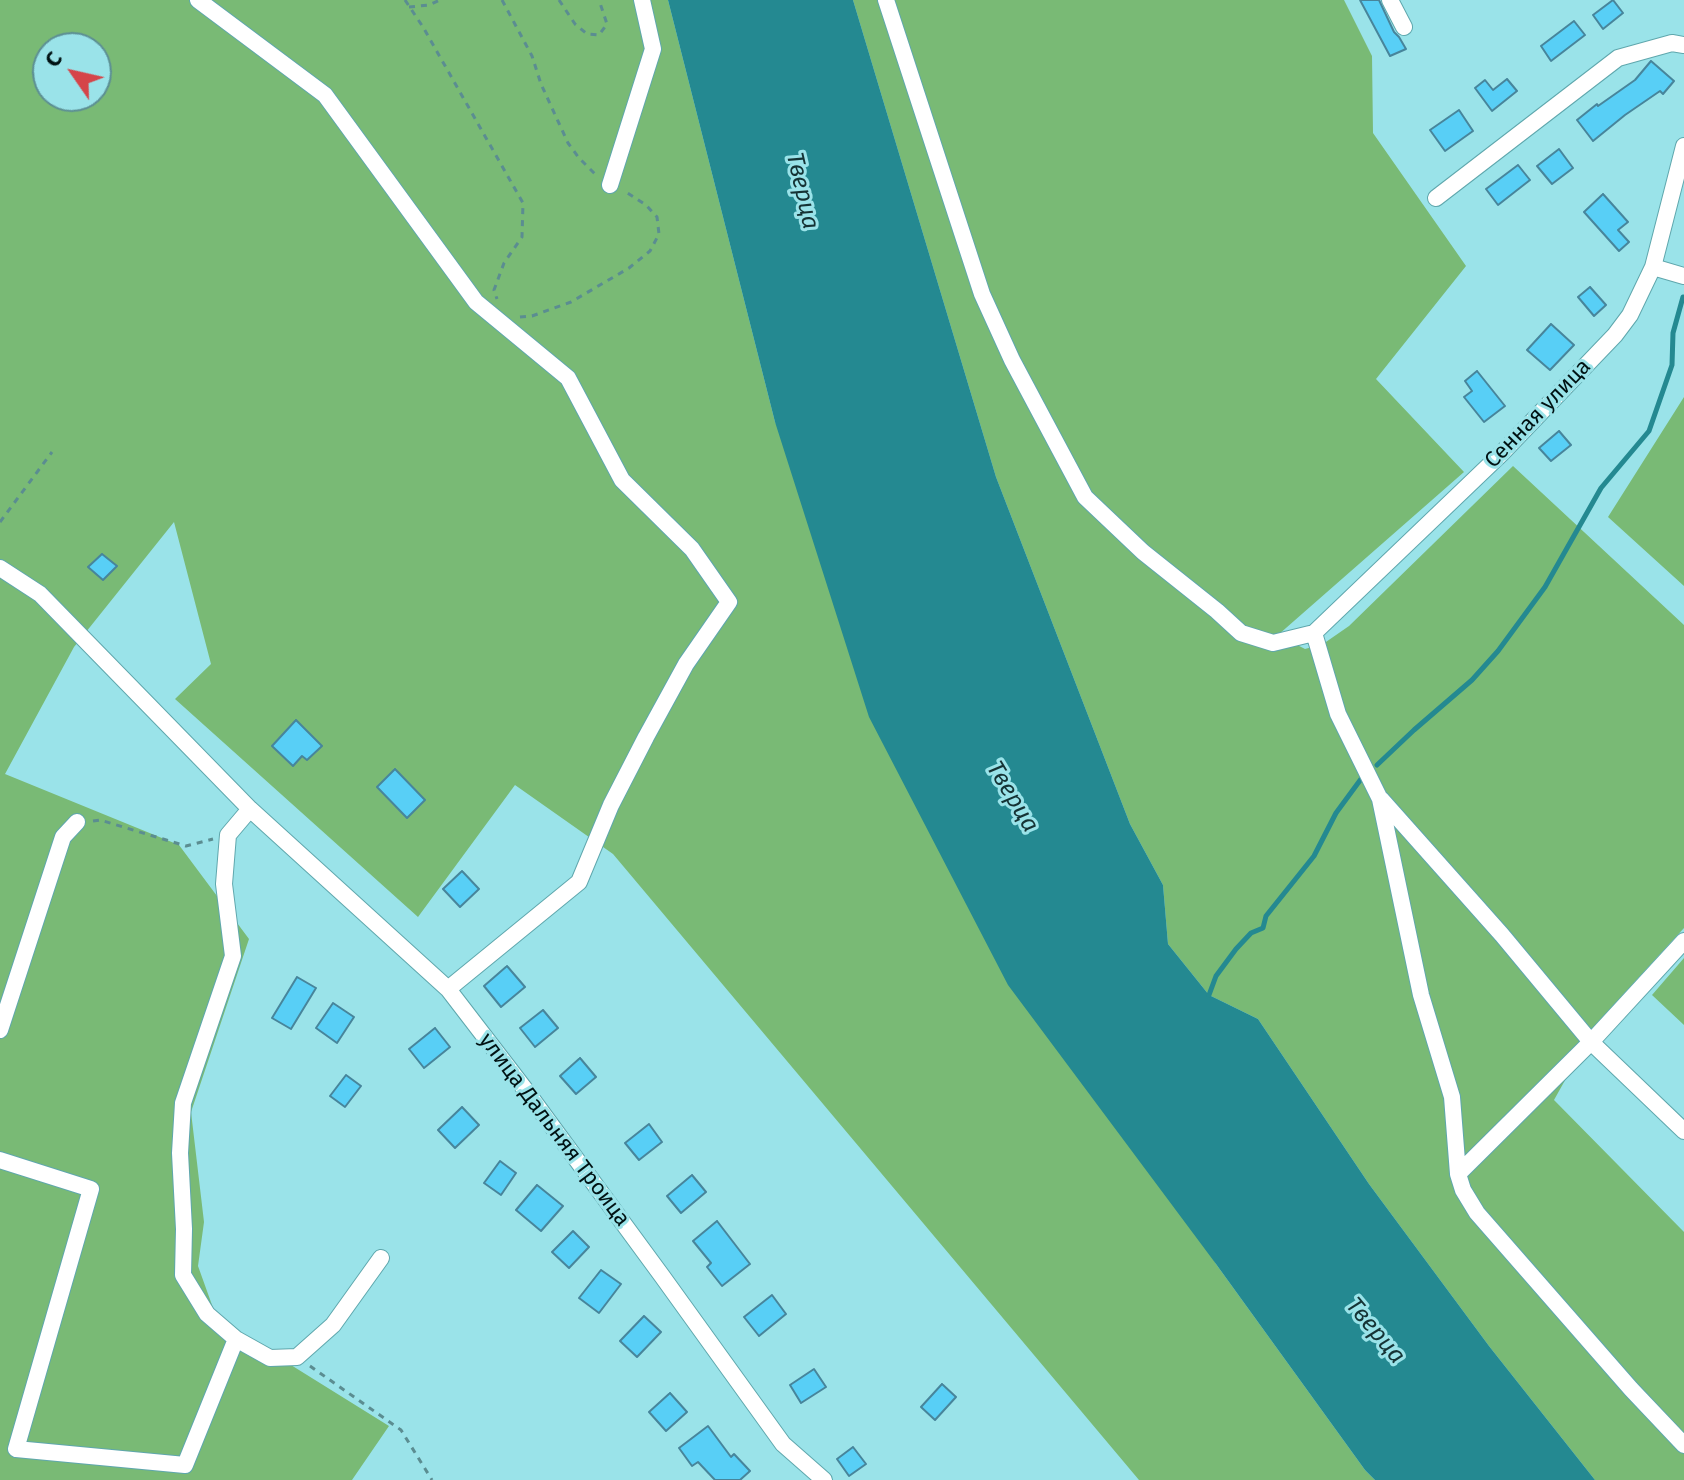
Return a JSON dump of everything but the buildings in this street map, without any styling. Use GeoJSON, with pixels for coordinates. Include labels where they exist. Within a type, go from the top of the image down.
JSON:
{"type":"FeatureCollection","features":[{"type":"Feature","properties":{"kind":"street"},"geometry":{"type":"LineString","coordinates":[[198,0],[325,95],[476,302],[568,378],[622,480],[692,549],[729,602],[686,664],[646,737],[611,805],[579,882],[448,989]]}},
{"type":"Feature","properties":{"kind":"street"},"geometry":{"type":"LineString","coordinates":[[610,185],[653,49],[642,0]]}},
{"type":"Feature","properties":{"kind":"street"},"geometry":{"type":"LineString","coordinates":[[886,0],[982,294],[1012,360],[1085,497],[1143,552],[1241,633],[1273,643],[1314,633],[1338,714],[1380,799],[1421,995],[1452,1097],[1458,1174],[1463,1190],[1477,1213],[1684,1445]]}},
{"type":"Feature","properties":{"kind":"street"},"geometry":{"type":"LineString","coordinates":[[1390,0],[1404,27]]}},
{"type":"Feature","properties":{"kind":"street"},"geometry":{"type":"LineString","coordinates":[[1436,198],[1618,58],[1672,43],[1684,45]]}},
{"type":"Feature","properties":{"kind":"street","name":"Сенная улица"},"geometry":{"type":"LineString","coordinates":[[1314,633],[1501,454],[1615,335],[1630,315],[1653,267],[1684,146]]}},
{"type":"Feature","properties":{"kind":"street"},"geometry":{"type":"LineString","coordinates":[[1653,267],[1684,276]]}},
{"type":"Feature","properties":{"kind":"street","name":"улица Дальняя Троица"},"geometry":{"type":"LineString","coordinates":[[0,568],[40,594],[250,809],[448,989],[524,1088],[783,1444],[824,1480]]}},
{"type":"Feature","properties":{"kind":"street"},"geometry":{"type":"LineString","coordinates":[[1380,799],[1502,935],[1591,1042],[1684,1131]]}},
{"type":"Feature","properties":{"kind":"street"},"geometry":{"type":"LineString","coordinates":[[250,809],[228,835],[224,884],[233,956],[183,1103],[180,1153],[183,1275],[207,1314],[236,1339],[270,1358],[297,1357],[333,1325],[381,1258]]}},
{"type":"Feature","properties":{"kind":"street"},"geometry":{"type":"LineString","coordinates":[[0,1030],[63,837],[77,822]]}},
{"type":"Feature","properties":{"kind":"street"},"geometry":{"type":"LineString","coordinates":[[1458,1174],[1591,1042],[1684,941]]}},
{"type":"Feature","properties":{"kind":"street"},"geometry":{"type":"LineString","coordinates":[[0,1160],[91,1189],[8,1449],[185,1465],[236,1339]]}},
{"type":"Feature","properties":{"kind":"path"},"geometry":{"type":"LineString","coordinates":[[405,0],[523,203],[522,237],[504,263],[494,290],[497,300]]}},
{"type":"Feature","properties":{"kind":"path"},"geometry":{"type":"LineString","coordinates":[[409,7],[429,5],[440,0]]}},
{"type":"Feature","properties":{"kind":"path"},"geometry":{"type":"LineString","coordinates":[[502,0],[532,56],[568,143],[596,175],[646,205],[657,217],[659,234],[650,251],[629,268],[571,302],[532,316],[514,317]]}},
{"type":"Feature","properties":{"kind":"path"},"geometry":{"type":"LineString","coordinates":[[559,0],[575,24],[587,34],[599,35],[607,24],[599,0]]}},
{"type":"Feature","properties":{"kind":"path"},"geometry":{"type":"LineString","coordinates":[[0,522],[52,452]]}},
{"type":"Feature","properties":{"kind":"path"},"geometry":{"type":"LineString","coordinates":[[77,822],[100,820],[186,846],[228,835]]}},
{"type":"Feature","properties":{"kind":"path"},"geometry":{"type":"LineString","coordinates":[[297,1357],[401,1430],[432,1480]]}},
{"type":"Feature","properties":{"kind":"green space"},"geometry":{"type":"Polygon","coordinates":[[[0,0],[668,0],[775,422],[1216,1264],[1375,1480],[1139,1480],[613,854],[515,785],[418,917],[175,699],[211,664],[174,522],[74,647],[5,774],[179,845],[249,939],[191,1112],[204,1222],[198,1266],[217,1319],[389,1426],[352,1480],[0,1480],[0,0]]]}},
{"type":"Feature","properties":{"kind":"green space"},"geometry":{"type":"Polygon","coordinates":[[[853,0],[1344,0],[1372,56],[1373,133],[1466,266],[1376,379],[1464,472],[1278,635],[1305,649],[1323,644],[1349,626],[1513,466],[1684,625],[1684,928],[1597,1023],[1554,1100],[1684,1232],[1684,1480],[1595,1480],[1489,1346],[1369,1184],[1258,1019],[1209,995],[1168,944],[1163,885],[1130,824],[996,477],[853,0]]]}},
{"type":"Feature","properties":{"kind":"green space"},"geometry":{"type":"Polygon","coordinates":[[[1684,397],[1684,586],[1608,517],[1684,397]]]}},
{"type":"Feature","properties":{"kind":"green space"},"geometry":{"type":"Polygon","coordinates":[[[1684,958],[1684,1025],[1652,995],[1684,958]]]}},
{"type":"Feature","properties":{"kind":"water","name":"Тверца"},"geometry":{"type":"Polygon","coordinates":[[[668,0],[853,0],[996,477],[1130,824],[1163,885],[1168,944],[1209,995],[1258,1019],[1369,1184],[1489,1346],[1595,1480],[1375,1480],[1008,985],[869,717],[775,422],[668,0]]]}},
{"type":"Feature","properties":{"kind":"waterway"},"geometry":{"type":"LineString","coordinates":[[1377,765],[1472,680],[1498,651],[1545,587],[1601,488],[1649,431],[1672,365],[1673,333],[1683,297]]}},
{"type":"Feature","properties":{"kind":"waterway"},"geometry":{"type":"LineString","coordinates":[[1209,995],[1216,976],[1236,949],[1251,933],[1263,928],[1266,916],[1314,856],[1336,813],[1361,779]]}}]}
